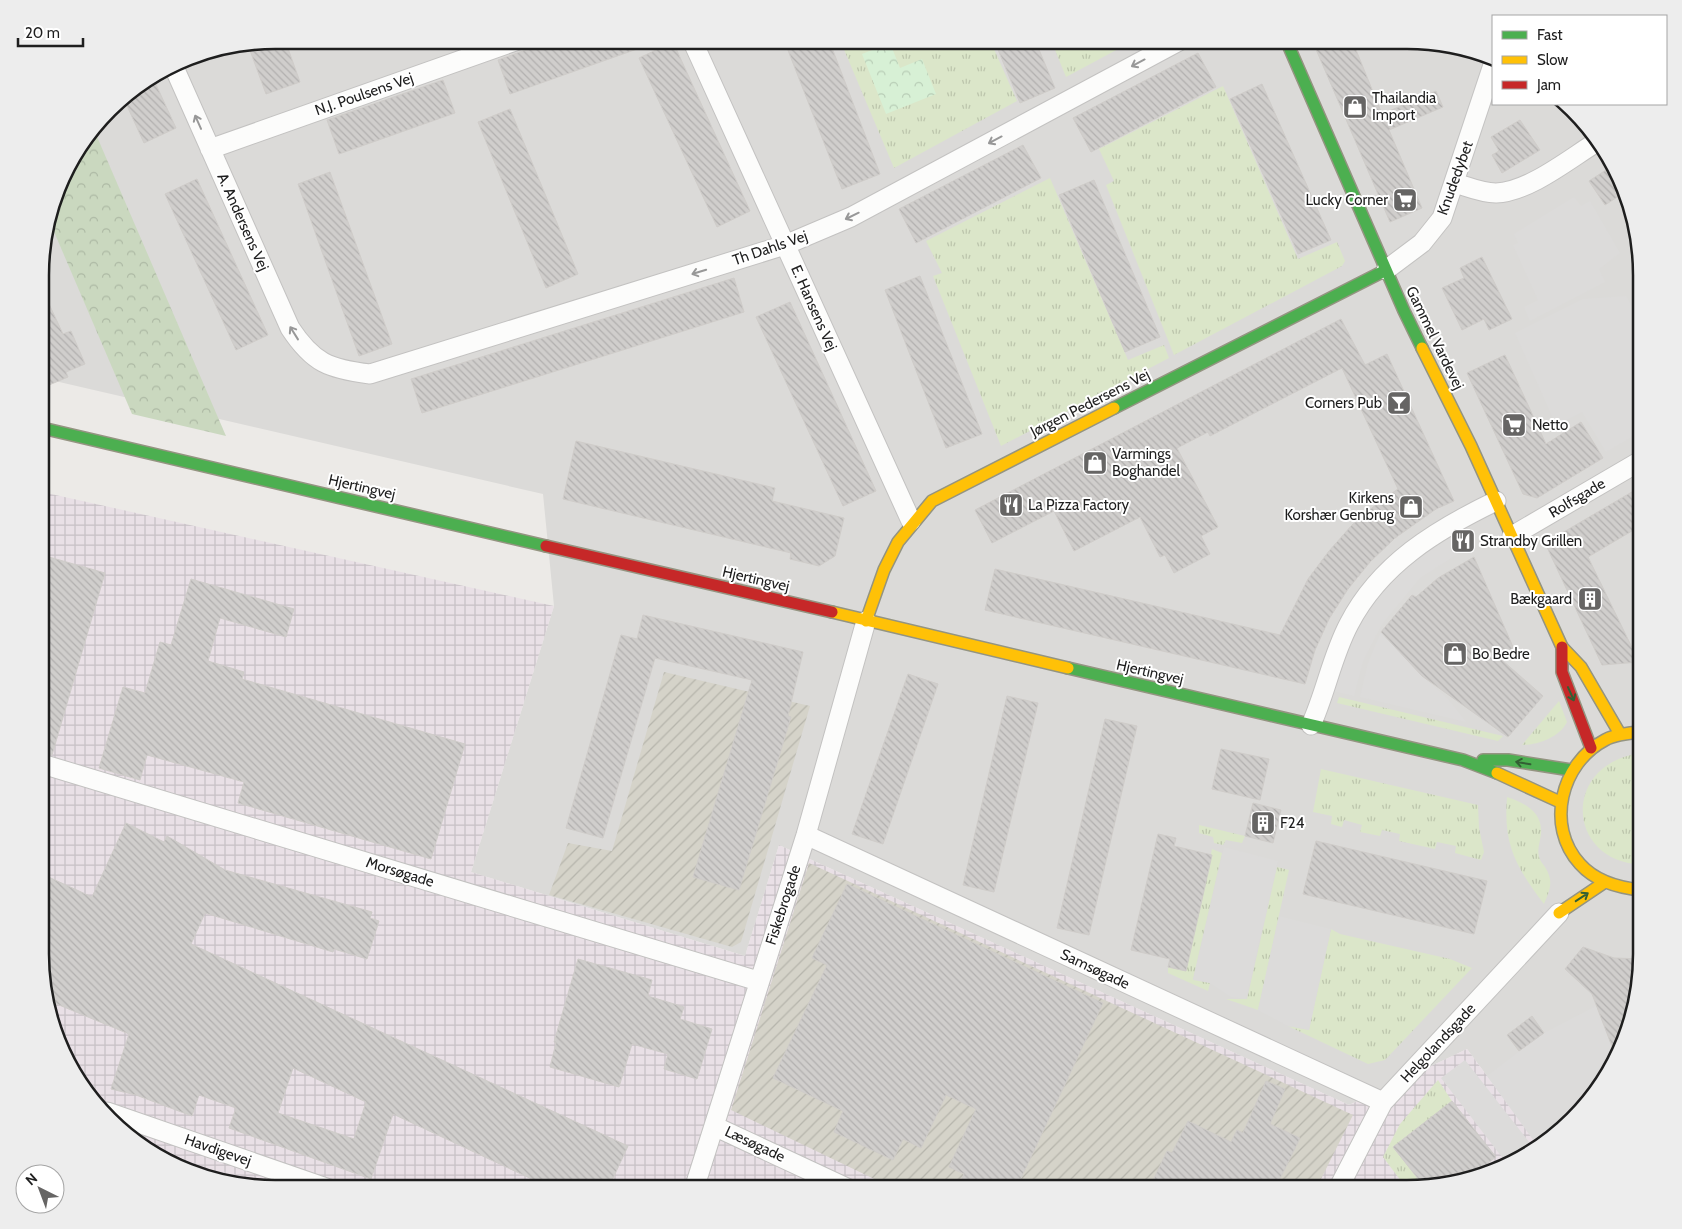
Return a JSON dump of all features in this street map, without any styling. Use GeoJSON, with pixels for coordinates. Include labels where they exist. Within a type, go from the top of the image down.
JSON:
{"type":"FeatureCollection","features":[{"type":"Feature","properties":{"kind":"main road","name":"Gammel Vardevej"},"geometry":{"type":"LineString","coordinates":[[1290,49],[1386,270],[1512,536],[1562,647],[1581,667],[1620,734]]}},
{"type":"Feature","properties":{"kind":"main road","name":"Jørgen Pedersens Vej"},"geometry":{"type":"LineString","coordinates":[[866,620],[890,554],[911,521],[932,501],[1386,270]]}},
{"type":"Feature","properties":{"kind":"main road","name":"Hjertingvej"},"geometry":{"type":"LineString","coordinates":[[49,430],[1463,760],[1503,775],[1560,802]]}},
{"type":"Feature","properties":{"kind":"main road","name":"Gammel Vardevej"},"geometry":{"type":"LineString","coordinates":[[1562,647],[1562,672],[1591,748]]}},
{"type":"Feature","properties":{"kind":"main road"},"geometry":{"type":"LineString","coordinates":[[1633,733],[1620,734],[1591,748],[1571,770],[1560,802],[1562,828],[1566,842],[1580,870],[1605,882],[1633,889]]}},
{"type":"Feature","properties":{"kind":"main road","name":"Hjertingvej"},"geometry":{"type":"LineString","coordinates":[[1463,760],[1508,760],[1571,770]]}},
{"type":"Feature","properties":{"kind":"main road","name":"Helgolandsgade"},"geometry":{"type":"LineString","coordinates":[[1559,913],[1605,882]]}},
{"type":"Feature","properties":{"kind":"main road","name":"Helgolandsgade"},"geometry":{"type":"LineString","coordinates":[[1559,913],[1570,890]]}},
{"type":"Feature","properties":{"kind":"street","name":"N.J. Poulsens Vej"},"geometry":{"type":"LineString","coordinates":[[210,149],[493,49]]}},
{"type":"Feature","properties":{"kind":"street","name":"E. Hansens Vej"},"geometry":{"type":"LineString","coordinates":[[696,49],[911,521]]}},
{"type":"Feature","properties":{"kind":"street","name":"Th Dahls Vej"},"geometry":{"type":"LineString","coordinates":[[329,366],[370,374],[785,245],[851,217],[1164,49]]}},
{"type":"Feature","properties":{"kind":"street","name":"Knudedybet"},"geometry":{"type":"LineString","coordinates":[[1386,270],[1417,247],[1442,218],[1492,68]]}},
{"type":"Feature","properties":{"kind":"street","name":"A. Andersens Vej"},"geometry":{"type":"LineString","coordinates":[[176,72],[290,328],[304,349],[329,366]]}},
{"type":"Feature","properties":{"kind":"street"},"geometry":{"type":"LineString","coordinates":[[1455,183],[1494,193],[1508,191],[1543,175],[1592,145]]}},
{"type":"Feature","properties":{"kind":"street","name":"Rolfsgade"},"geometry":{"type":"LineString","coordinates":[[1512,536],[1633,465]]}},
{"type":"Feature","properties":{"kind":"street"},"geometry":{"type":"LineString","coordinates":[[1312,725],[1320,706],[1334,659],[1349,624],[1376,584],[1403,556],[1421,542],[1496,502]]}},
{"type":"Feature","properties":{"kind":"street","name":"Fiskebrogade"},"geometry":{"type":"LineString","coordinates":[[697,1180],[758,981],[806,835],[866,620]]}},
{"type":"Feature","properties":{"kind":"street","name":"Morsøgade"},"geometry":{"type":"LineString","coordinates":[[49,766],[758,981]]}},
{"type":"Feature","properties":{"kind":"street","name":"Samsøgade"},"geometry":{"type":"LineString","coordinates":[[806,835],[1384,1102]]}},
{"type":"Feature","properties":{"kind":"street","name":"Helgolandsgade"},"geometry":{"type":"LineString","coordinates":[[1343,1180],[1384,1102],[1559,913]]}},
{"type":"Feature","properties":{"kind":"street","name":"Havdigevej"},"geometry":{"type":"LineString","coordinates":[[116,1115],[306,1180]]}},
{"type":"Feature","properties":{"kind":"street","name":"Læsøgade"},"geometry":{"type":"LineString","coordinates":[[714,1126],[830,1180]]}},
{"type":"Feature","properties":{"kind":"shaded area"},"geometry":{"type":"Polygon","coordinates":[[[260,49],[1422,49],[1466,56],[1492,65],[1492,105],[1556,105],[1577,126],[1595,149],[1610,175],[1626,216],[1633,260],[1633,969],[1626,1013],[1610,1054],[1595,1080],[1577,1103],[1556,1124],[1535,1140],[1467,1049],[1349,1105],[779,845],[745,956],[471,872],[554,606],[543,494],[49,380],[49,260],[56,216],[66,188],[79,162],[105,126],[137,96],[175,72],[216,56],[260,49]]]}},
{"type":"Feature","properties":{"kind":"shaded area"},"geometry":{"type":"Polygon","coordinates":[[[1574,197],[1581,206],[1590,201],[1620,253],[1599,269],[1605,282],[1530,321],[1524,307],[1538,300],[1513,245],[1518,243],[1514,234],[1574,197]]]}},
{"type":"Feature","properties":{"kind":"shaded area"},"geometry":{"type":"Polygon","coordinates":[[[1626,296],[1633,308],[1633,436],[1606,452],[1582,412],[1556,425],[1515,333],[1583,299],[1626,296]]]}},
{"type":"Feature","properties":{"kind":"shaded area"},"geometry":{"type":"Polygon","coordinates":[[[49,494],[554,606],[471,872],[745,956],[779,845],[1349,1105],[1467,1049],[1535,1140],[1507,1157],[1466,1173],[1422,1180],[260,1180],[216,1173],[188,1163],[149,1142],[126,1124],[105,1103],[79,1067],[66,1041],[56,1013],[49,969],[49,494]]]}},
{"type":"Feature","properties":{"kind":"shaded area"},"geometry":{"type":"Polygon","coordinates":[[[1445,527],[1459,553],[1420,578],[1382,624],[1363,661],[1354,696],[1325,689],[1349,624],[1445,527]]]}},
{"type":"Feature","properties":{"kind":"shaded area"},"geometry":{"type":"Polygon","coordinates":[[[1381,632],[1422,676],[1448,699],[1466,722],[1360,697],[1368,663],[1381,632]]]}},
{"type":"Feature","properties":{"kind":"shaded area"},"geometry":{"type":"Polygon","coordinates":[[[664,672],[810,706],[741,942],[732,947],[549,895],[568,843],[612,851],[664,672]]]}},
{"type":"Feature","properties":{"kind":"shaded area"},"geometry":{"type":"Polygon","coordinates":[[[1224,847],[1278,861],[1246,999],[1231,997],[1210,983],[1193,980],[1224,847]]]}},
{"type":"Feature","properties":{"kind":"shaded area"},"geometry":{"type":"Polygon","coordinates":[[[809,863],[1353,1115],[1320,1180],[876,1180],[731,1110],[809,863]]]}},
{"type":"Feature","properties":{"kind":"shaded area"},"geometry":{"type":"Polygon","coordinates":[[[1279,916],[1331,929],[1309,1030],[1288,1026],[1258,1010],[1279,916]]]}},
{"type":"Feature","properties":{"kind":"shaded area"},"geometry":{"type":"Polygon","coordinates":[[[1596,1006],[1613,1048],[1595,1080],[1577,1103],[1556,1124],[1534,1141],[1487,1076],[1544,1033],[1596,1006]]]}},
{"type":"Feature","properties":{"kind":"shaded area"},"geometry":{"type":"Polygon","coordinates":[[[1465,1060],[1530,1144],[1503,1159],[1441,1078],[1465,1060]]]}},
{"type":"Feature","properties":{"kind":"green space"},"geometry":{"type":"Polygon","coordinates":[[[844,49],[994,49],[1017,101],[894,168],[844,49]]]}},
{"type":"Feature","properties":{"kind":"green space"},"geometry":{"type":"Polygon","coordinates":[[[875,49],[892,49],[900,68],[922,59],[936,94],[886,114],[862,54],[875,49]]]}},
{"type":"Feature","properties":{"kind":"green space"},"geometry":{"type":"Polygon","coordinates":[[[1055,49],[1118,49],[1066,77],[1055,49]]]}},
{"type":"Feature","properties":{"kind":"green space"},"geometry":{"type":"Polygon","coordinates":[[[1223,86],[1298,259],[1337,242],[1345,261],[1342,266],[1174,355],[1106,185],[1114,181],[1099,149],[1223,86]]]}},
{"type":"Feature","properties":{"kind":"green space"},"geometry":{"type":"Polygon","coordinates":[[[97,136],[226,436],[132,414],[53,230],[56,216],[72,175],[97,136]]]}},
{"type":"Feature","properties":{"kind":"green space"},"geometry":{"type":"Polygon","coordinates":[[[1050,178],[1128,360],[1164,345],[1169,358],[1001,446],[933,276],[942,273],[926,241],[1050,178]]]}},
{"type":"Feature","properties":{"kind":"green space"},"geometry":{"type":"Polygon","coordinates":[[[1339,697],[1503,736],[1498,741],[1337,703],[1339,697]]]}},
{"type":"Feature","properties":{"kind":"green space"},"geometry":{"type":"Polygon","coordinates":[[[1559,701],[1567,722],[1564,727],[1548,739],[1535,744],[1522,745],[1559,701]]]}},
{"type":"Feature","properties":{"kind":"green space"},"geometry":{"type":"Polygon","coordinates":[[[1633,755],[1633,863],[1616,859],[1598,847],[1587,830],[1583,811],[1586,791],[1597,774],[1616,760],[1633,755]]]}},
{"type":"Feature","properties":{"kind":"green space"},"geometry":{"type":"Polygon","coordinates":[[[1321,769],[1478,805],[1479,828],[1484,852],[1481,860],[1455,853],[1456,846],[1437,842],[1435,849],[1399,841],[1400,834],[1382,830],[1380,836],[1360,832],[1362,825],[1344,820],[1342,827],[1331,824],[1332,816],[1313,812],[1321,769]]]}},
{"type":"Feature","properties":{"kind":"green space"},"geometry":{"type":"Polygon","coordinates":[[[1507,797],[1520,802],[1532,810],[1539,820],[1541,834],[1538,848],[1539,857],[1548,872],[1550,881],[1544,904],[1519,867],[1514,855],[1507,829],[1507,797]]]}},
{"type":"Feature","properties":{"kind":"green space"},"geometry":{"type":"Polygon","coordinates":[[[1199,825],[1245,836],[1242,843],[1226,840],[1223,845],[1214,843],[1213,837],[1199,833],[1199,825]]]}},
{"type":"Feature","properties":{"kind":"green space"},"geometry":{"type":"Polygon","coordinates":[[[1212,849],[1222,853],[1193,979],[1210,983],[1208,991],[1168,973],[1168,967],[1186,970],[1212,849]]]}},
{"type":"Feature","properties":{"kind":"green space"},"geometry":{"type":"Polygon","coordinates":[[[1277,867],[1289,870],[1258,1010],[1226,999],[1247,999],[1277,867]]]}},
{"type":"Feature","properties":{"kind":"green space"},"geometry":{"type":"Polygon","coordinates":[[[1331,929],[1340,934],[1450,959],[1472,968],[1385,1060],[1368,1064],[1288,1026],[1309,1030],[1331,929]]]}},
{"type":"Feature","properties":{"kind":"green space"},"geometry":{"type":"Polygon","coordinates":[[[1438,1080],[1452,1101],[1393,1147],[1419,1180],[1400,1180],[1383,1157],[1400,1124],[1438,1080]]]}},
{"type":"Feature","properties":{"kind":"building"},"geometry":{"type":"Polygon","coordinates":[[[288,49],[300,82],[266,94],[250,50],[288,49]]]}},
{"type":"Feature","properties":{"kind":"building"},"geometry":{"type":"Polygon","coordinates":[[[528,49],[637,49],[510,94],[498,60],[528,49]]]}},
{"type":"Feature","properties":{"kind":"building"},"geometry":{"type":"Polygon","coordinates":[[[658,49],[676,49],[750,211],[717,227],[639,58],[658,49]]]}},
{"type":"Feature","properties":{"kind":"building"},"geometry":{"type":"Polygon","coordinates":[[[788,49],[832,49],[880,174],[842,189],[788,49]]]}},
{"type":"Feature","properties":{"kind":"building"},"geometry":{"type":"Polygon","coordinates":[[[998,49],[1039,49],[1055,88],[1020,103],[998,49]]]}},
{"type":"Feature","properties":{"kind":"building"},"geometry":{"type":"Polygon","coordinates":[[[1316,49],[1356,49],[1382,114],[1436,91],[1443,107],[1389,130],[1422,208],[1390,222],[1316,49]]]}},
{"type":"Feature","properties":{"kind":"building"},"geometry":{"type":"Polygon","coordinates":[[[1198,53],[1216,87],[1091,152],[1073,118],[1198,53]]]}},
{"type":"Feature","properties":{"kind":"building"},"geometry":{"type":"Polygon","coordinates":[[[443,80],[455,113],[339,154],[327,120],[443,80]]]}},
{"type":"Feature","properties":{"kind":"building"},"geometry":{"type":"Polygon","coordinates":[[[155,83],[176,128],[144,143],[126,105],[155,83]]]}},
{"type":"Feature","properties":{"kind":"building"},"geometry":{"type":"Polygon","coordinates":[[[1262,84],[1331,240],[1298,254],[1230,99],[1262,84]]]}},
{"type":"Feature","properties":{"kind":"building"},"geometry":{"type":"Polygon","coordinates":[[[510,109],[578,274],[546,288],[478,122],[510,109]]]}},
{"type":"Feature","properties":{"kind":"building"},"geometry":{"type":"Polygon","coordinates":[[[1520,120],[1540,150],[1502,173],[1492,155],[1499,151],[1491,137],[1520,120]]]}},
{"type":"Feature","properties":{"kind":"building"},"geometry":{"type":"Polygon","coordinates":[[[1023,145],[1041,178],[916,243],[899,209],[1023,145]]]}},
{"type":"Feature","properties":{"kind":"building"},"geometry":{"type":"Polygon","coordinates":[[[1606,170],[1619,196],[1605,205],[1589,181],[1606,170]]]}},
{"type":"Feature","properties":{"kind":"building"},"geometry":{"type":"Polygon","coordinates":[[[330,172],[392,344],[359,356],[298,184],[330,172]]]}},
{"type":"Feature","properties":{"kind":"building"},"geometry":{"type":"Polygon","coordinates":[[[197,179],[268,335],[236,350],[165,194],[197,179]]]}},
{"type":"Feature","properties":{"kind":"building"},"geometry":{"type":"Polygon","coordinates":[[[1094,180],[1160,337],[1125,352],[1059,195],[1094,180]]]}},
{"type":"Feature","properties":{"kind":"building"},"geometry":{"type":"Polygon","coordinates":[[[1482,257],[1512,319],[1489,330],[1484,319],[1462,330],[1442,288],[1464,278],[1460,268],[1482,257]]]}},
{"type":"Feature","properties":{"kind":"building"},"geometry":{"type":"Polygon","coordinates":[[[920,276],[982,434],[946,448],[885,290],[920,276]]]}},
{"type":"Feature","properties":{"kind":"building"},"geometry":{"type":"Polygon","coordinates":[[[734,278],[744,312],[422,413],[411,379],[734,278]]]}},
{"type":"Feature","properties":{"kind":"building"},"geometry":{"type":"Polygon","coordinates":[[[790,302],[876,491],[843,506],[756,317],[790,302]]]}},
{"type":"Feature","properties":{"kind":"building"},"geometry":{"type":"Polygon","coordinates":[[[49,304],[63,334],[71,331],[85,364],[66,372],[68,377],[49,385],[49,304]]]}},
{"type":"Feature","properties":{"kind":"building"},"geometry":{"type":"Polygon","coordinates":[[[1341,319],[1365,365],[1387,354],[1454,501],[1436,509],[1395,538],[1370,562],[1348,589],[1329,619],[1315,650],[1305,684],[985,610],[995,569],[1280,635],[1308,579],[1329,551],[1352,525],[1398,489],[1342,368],[1210,436],[1208,432],[1177,448],[1218,527],[1201,536],[1210,554],[1174,573],[1165,555],[1160,557],[1140,517],[1074,551],[1054,511],[992,543],[975,510],[1341,319]]]}},
{"type":"Feature","properties":{"kind":"building","name":"Netto"},"geometry":{"type":"Polygon","coordinates":[[[1505,355],[1546,444],[1581,422],[1603,458],[1537,498],[1523,494],[1467,373],[1505,355]]]}},
{"type":"Feature","properties":{"kind":"building"},"geometry":{"type":"Polygon","coordinates":[[[576,441],[775,488],[772,501],[844,518],[835,556],[819,566],[790,559],[791,553],[563,499],[576,441]]]}},
{"type":"Feature","properties":{"kind":"building","name":"Bækgaard"},"geometry":{"type":"Polygon","coordinates":[[[1633,491],[1633,530],[1588,557],[1633,650],[1633,662],[1602,665],[1545,543],[1633,491]]]}},
{"type":"Feature","properties":{"kind":"building"},"geometry":{"type":"Polygon","coordinates":[[[49,557],[105,573],[52,755],[49,754],[49,557]]]}},
{"type":"Feature","properties":{"kind":"building","name":"Bo Bedre"},"geometry":{"type":"Polygon","coordinates":[[[1474,557],[1513,647],[1503,661],[1543,696],[1508,737],[1422,676],[1381,632],[1412,595],[1416,597],[1438,578],[1474,557]]]}},
{"type":"Feature","properties":{"kind":"building"},"geometry":{"type":"Polygon","coordinates":[[[191,579],[294,609],[286,637],[220,618],[208,661],[244,672],[242,679],[465,744],[431,859],[238,803],[244,782],[147,755],[140,780],[99,768],[123,687],[145,693],[160,642],[171,645],[191,579]]]}},
{"type":"Feature","properties":{"kind":"building"},"geometry":{"type":"Polygon","coordinates":[[[643,615],[803,652],[788,716],[791,717],[739,890],[693,877],[752,680],[655,658],[603,838],[566,828],[621,635],[637,639],[643,615]]]}},
{"type":"Feature","properties":{"kind":"building"},"geometry":{"type":"Polygon","coordinates":[[[908,674],[938,684],[883,844],[852,834],[908,674]]]}},
{"type":"Feature","properties":{"kind":"building"},"geometry":{"type":"Polygon","coordinates":[[[1007,696],[1038,703],[994,892],[963,885],[1007,696]]]}},
{"type":"Feature","properties":{"kind":"building"},"geometry":{"type":"Polygon","coordinates":[[[1105,719],[1137,726],[1089,935],[1057,928],[1105,719]]]}},
{"type":"Feature","properties":{"kind":"building"},"geometry":{"type":"Polygon","coordinates":[[[1221,749],[1269,759],[1260,800],[1212,789],[1221,749]]]}},
{"type":"Feature","properties":{"kind":"building","name":"F24"},"geometry":{"type":"Polygon","coordinates":[[[1253,803],[1281,810],[1273,843],[1245,836],[1253,803]]]}},
{"type":"Feature","properties":{"kind":"building"},"geometry":{"type":"Polygon","coordinates":[[[126,823],[164,842],[167,836],[225,870],[372,912],[370,918],[379,921],[367,959],[334,949],[333,952],[205,913],[191,944],[628,1146],[612,1180],[534,1180],[393,1114],[371,1179],[229,1128],[236,1108],[199,1095],[192,1116],[136,1095],[111,1089],[129,1034],[54,1003],[49,969],[49,877],[92,897],[126,823]],[[293,1068],[278,1113],[354,1139],[366,1102],[293,1068]]]}},
{"type":"Feature","properties":{"kind":"building"},"geometry":{"type":"Polygon","coordinates":[[[1158,834],[1176,838],[1174,846],[1212,855],[1186,971],[1168,967],[1170,959],[1131,950],[1158,834]]]}},
{"type":"Feature","properties":{"kind":"building"},"geometry":{"type":"Polygon","coordinates":[[[1316,841],[1487,881],[1474,934],[1303,894],[1316,841]]]}},
{"type":"Feature","properties":{"kind":"building"},"geometry":{"type":"Polygon","coordinates":[[[847,884],[1103,1003],[1020,1180],[962,1180],[964,1174],[949,1167],[976,1109],[946,1095],[921,1148],[903,1139],[893,1160],[834,1132],[843,1111],[773,1078],[827,965],[812,958],[847,884]]]}},
{"type":"Feature","properties":{"kind":"building"},"geometry":{"type":"Polygon","coordinates":[[[1583,947],[1614,958],[1633,959],[1626,1013],[1613,1048],[1592,994],[1565,969],[1583,947]]]}},
{"type":"Feature","properties":{"kind":"building"},"geometry":{"type":"Polygon","coordinates":[[[578,959],[652,980],[648,996],[684,1007],[680,1019],[712,1029],[697,1079],[664,1069],[668,1054],[632,1044],[619,1087],[550,1067],[556,1043],[554,1042],[578,959]]]}},
{"type":"Feature","properties":{"kind":"building"},"geometry":{"type":"Polygon","coordinates":[[[1532,1016],[1544,1033],[1519,1051],[1507,1035],[1532,1016]]]}},
{"type":"Feature","properties":{"kind":"building"},"geometry":{"type":"Polygon","coordinates":[[[1266,1081],[1285,1089],[1270,1124],[1300,1138],[1279,1180],[1153,1180],[1167,1151],[1172,1153],[1188,1121],[1231,1142],[1237,1130],[1243,1133],[1266,1081]]]}},
{"type":"Feature","properties":{"kind":"building"},"geometry":{"type":"Polygon","coordinates":[[[1452,1101],[1496,1157],[1483,1167],[1466,1173],[1419,1180],[1393,1147],[1452,1101]]]}},
{"type":"Feature","properties":{"kind":"traffic: fast"},"geometry":{"type":"LineString","coordinates":[[1290,49],[1404,311],[1422,348]]}},
{"type":"Feature","properties":{"kind":"traffic: fast"},"geometry":{"type":"LineString","coordinates":[[1114,408],[1386,270]]}},
{"type":"Feature","properties":{"kind":"traffic: fast"},"geometry":{"type":"LineString","coordinates":[[49,430],[546,546]]}},
{"type":"Feature","properties":{"kind":"traffic: fast"},"geometry":{"type":"LineString","coordinates":[[1068,668],[1463,760],[1497,773]]}},
{"type":"Feature","properties":{"kind":"traffic: fast"},"geometry":{"type":"LineString","coordinates":[[1483,760],[1508,760],[1571,770]]}},
{"type":"Feature","properties":{"kind":"traffic: slow"},"geometry":{"type":"LineString","coordinates":[[1422,348],[1471,446],[1562,647],[1581,667],[1620,734]]}},
{"type":"Feature","properties":{"kind":"traffic: slow"},"geometry":{"type":"LineString","coordinates":[[866,621],[884,570],[898,542],[932,501],[1114,408]]}},
{"type":"Feature","properties":{"kind":"traffic: slow"},"geometry":{"type":"LineString","coordinates":[[832,612],[1068,668]]}},
{"type":"Feature","properties":{"kind":"traffic: slow"},"geometry":{"type":"LineString","coordinates":[[1633,733],[1614,736],[1590,750],[1578,764],[1569,779],[1563,796],[1561,814],[1563,832],[1569,849],[1580,864],[1601,880],[1633,889]]}},
{"type":"Feature","properties":{"kind":"traffic: slow"},"geometry":{"type":"LineString","coordinates":[[1497,773],[1560,802]]}},
{"type":"Feature","properties":{"kind":"traffic: slow"},"geometry":{"type":"LineString","coordinates":[[1559,913],[1605,882]]}},
{"type":"Feature","properties":{"kind":"traffic: jam"},"geometry":{"type":"LineString","coordinates":[[546,546],[832,612]]}},
{"type":"Feature","properties":{"kind":"traffic: jam"},"geometry":{"type":"LineString","coordinates":[[1562,647],[1562,672],[1591,748]]}},
{"type":"Feature","properties":{"kind":"place","name":"Thailandia Import"},"geometry":{"type":"Point","coordinates":[1355,107]}},
{"type":"Feature","properties":{"kind":"place","name":"Lucky Corner"},"geometry":{"type":"Point","coordinates":[1405,200]}},
{"type":"Feature","properties":{"kind":"place","name":"Corners Pub"},"geometry":{"type":"Point","coordinates":[1399,403]}},
{"type":"Feature","properties":{"kind":"place","name":"Netto"},"geometry":{"type":"Point","coordinates":[1514,425]}},
{"type":"Feature","properties":{"kind":"place","name":"Varmings Boghandel"},"geometry":{"type":"Point","coordinates":[1095,463]}},
{"type":"Feature","properties":{"kind":"place","name":"La Pizza Factory"},"geometry":{"type":"Point","coordinates":[1011,505]}},
{"type":"Feature","properties":{"kind":"place","name":"Kirkens Korshær Genbrug"},"geometry":{"type":"Point","coordinates":[1411,507]}},
{"type":"Feature","properties":{"kind":"place","name":"Strandby Grillen"},"geometry":{"type":"Point","coordinates":[1463,541]}},
{"type":"Feature","properties":{"kind":"place","name":"Bækgaard"},"geometry":{"type":"Point","coordinates":[1590,599]}},
{"type":"Feature","properties":{"kind":"place","name":"Bo Bedre"},"geometry":{"type":"Point","coordinates":[1455,654]}},
{"type":"Feature","properties":{"kind":"place","name":"F24"},"geometry":{"type":"Point","coordinates":[1263,823]}}]}
